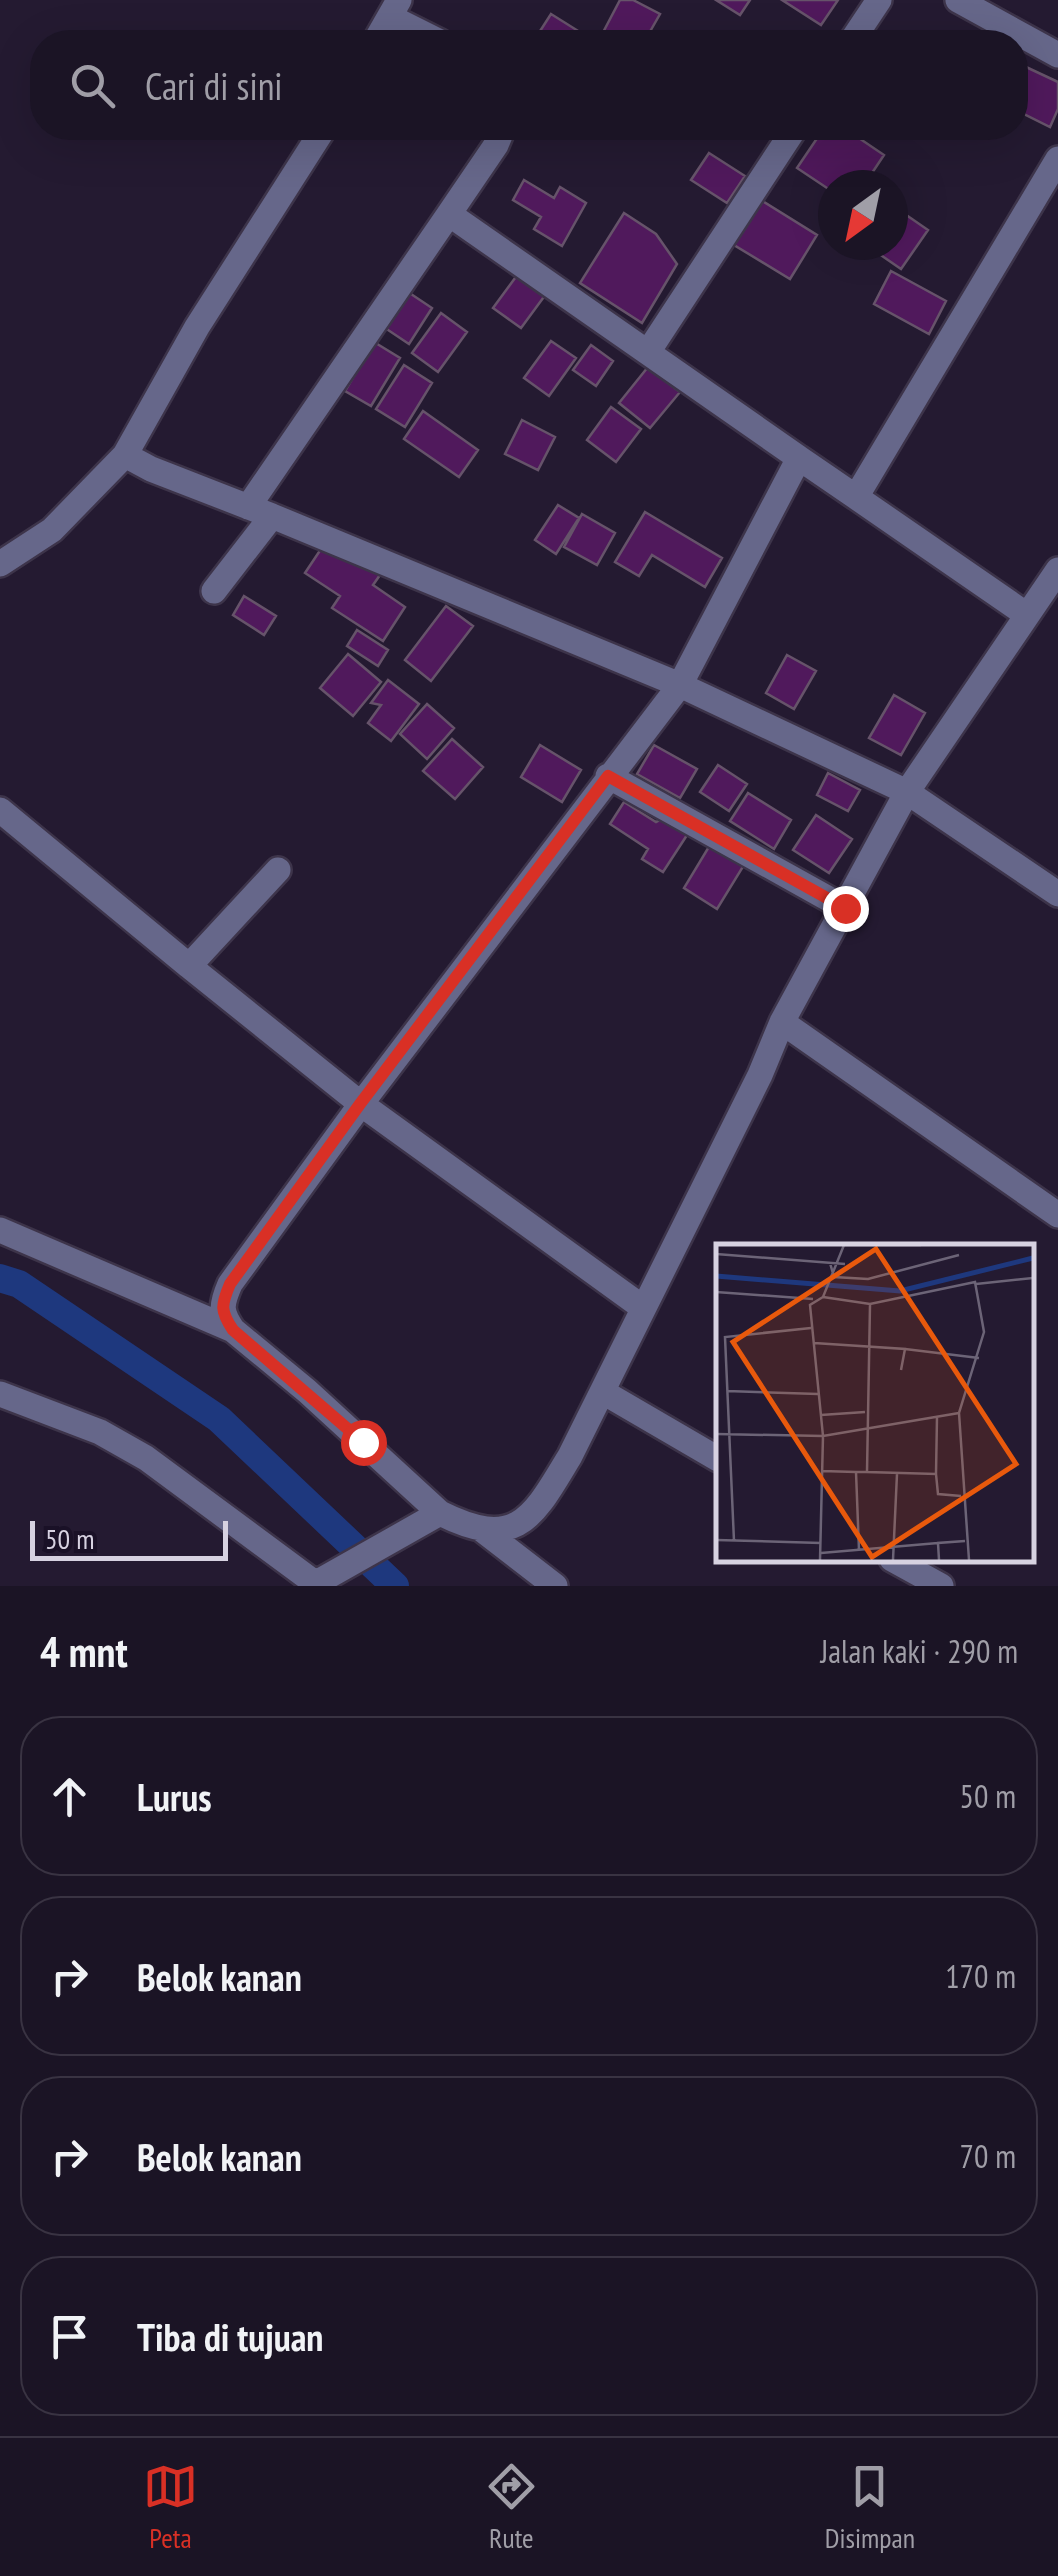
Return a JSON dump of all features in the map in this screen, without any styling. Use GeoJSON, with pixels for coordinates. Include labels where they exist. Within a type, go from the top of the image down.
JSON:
{"type":"FeatureCollection","features":[{"type":"Feature","properties":{"kind":"street"},"geometry":{"type":"LineString","coordinates":[[859,30],[879,0]]}},
{"type":"Feature","properties":{"kind":"street"},"geometry":{"type":"LineString","coordinates":[[958,0],[1013,30]]}},
{"type":"Feature","properties":{"kind":"street"},"geometry":{"type":"LineString","coordinates":[[382,30],[394,8],[422,30]]}},
{"type":"Feature","properties":{"kind":"street"},"geometry":{"type":"LineString","coordinates":[[1028,38],[1058,55]]}},
{"type":"Feature","properties":{"kind":"street"},"geometry":{"type":"LineString","coordinates":[[0,564],[52,530],[136,461],[198,327],[316,140]]}},
{"type":"Feature","properties":{"kind":"street"},"geometry":{"type":"LineString","coordinates":[[214,591],[260,511],[498,140]]}},
{"type":"Feature","properties":{"kind":"street"},"geometry":{"type":"LineString","coordinates":[[648,352],[787,140]]}},
{"type":"Feature","properties":{"kind":"street"},"geometry":{"type":"LineString","coordinates":[[856,497],[1058,159]]}},
{"type":"Feature","properties":{"kind":"street"},"geometry":{"type":"LineString","coordinates":[[449,214],[1027,615]]}},
{"type":"Feature","properties":{"kind":"street"},"geometry":{"type":"LineString","coordinates":[[799,458],[680,685],[360,1104],[230,1284],[221,1305],[222,1315],[233,1330],[307,1390],[432,1518],[516,1528],[533,1514],[570,1456],[760,1075],[782,1022],[907,792],[1058,570]]}},
{"type":"Feature","properties":{"kind":"street"},"geometry":{"type":"LineString","coordinates":[[136,461],[680,685],[907,792],[1058,894]]}},
{"type":"Feature","properties":{"kind":"street"},"geometry":{"type":"LineString","coordinates":[[608,776],[845,908]]}},
{"type":"Feature","properties":{"kind":"street"},"geometry":{"type":"LineString","coordinates":[[0,810],[360,1104],[642,1307]]}},
{"type":"Feature","properties":{"kind":"street"},"geometry":{"type":"LineString","coordinates":[[189,966],[278,870]]}},
{"type":"Feature","properties":{"kind":"street"},"geometry":{"type":"LineString","coordinates":[[782,1022],[1058,1215]]}},
{"type":"Feature","properties":{"kind":"street"},"geometry":{"type":"LineString","coordinates":[[0,1230],[233,1330]]}},
{"type":"Feature","properties":{"kind":"street"},"geometry":{"type":"LineString","coordinates":[[602,1392],[716,1458]]}},
{"type":"Feature","properties":{"kind":"street"},"geometry":{"type":"LineString","coordinates":[[0,1394],[100,1432],[146,1458],[313,1585],[432,1518]]}},
{"type":"Feature","properties":{"kind":"street"},"geometry":{"type":"LineString","coordinates":[[478,1526],[555,1586]]}},
{"type":"Feature","properties":{"kind":"street"},"geometry":{"type":"LineString","coordinates":[[897,1561],[941,1586]]}},
{"type":"Feature","properties":{"kind":"building"},"geometry":{"type":"Polygon","coordinates":[[[620,0],[633,0],[660,14],[651,30],[604,30],[620,0]]]}},
{"type":"Feature","properties":{"kind":"building"},"geometry":{"type":"Polygon","coordinates":[[[716,0],[750,0],[740,15],[716,0]]]}},
{"type":"Feature","properties":{"kind":"building"},"geometry":{"type":"Polygon","coordinates":[[[782,0],[838,0],[821,25],[782,0]]]}},
{"type":"Feature","properties":{"kind":"building"},"geometry":{"type":"Polygon","coordinates":[[[551,14],[577,30],[541,30],[551,14]]]}},
{"type":"Feature","properties":{"kind":"building"},"geometry":{"type":"Polygon","coordinates":[[[1028,68],[1058,82],[1058,109],[1050,127],[1028,116],[1028,68]]]}},
{"type":"Feature","properties":{"kind":"building"},"geometry":{"type":"Polygon","coordinates":[[[816,140],[862,140],[884,155],[874,170],[818,170],[818,182],[797,168],[816,140]]]}},
{"type":"Feature","properties":{"kind":"building"},"geometry":{"type":"Polygon","coordinates":[[[709,153],[745,176],[727,203],[691,180],[709,153]]]}},
{"type":"Feature","properties":{"kind":"building"},"geometry":{"type":"Polygon","coordinates":[[[524,180],[554,198],[560,187],[586,203],[562,246],[534,229],[541,217],[513,200],[524,180]]]}},
{"type":"Feature","properties":{"kind":"building"},"geometry":{"type":"Polygon","coordinates":[[[756,197],[817,235],[790,279],[729,242],[756,197]]]}},
{"type":"Feature","properties":{"kind":"building"},"geometry":{"type":"Polygon","coordinates":[[[624,213],[656,234],[677,264],[642,323],[580,283],[624,213]]]}},
{"type":"Feature","properties":{"kind":"building"},"geometry":{"type":"Polygon","coordinates":[[[908,216],[928,230],[908,259],[908,216]]]}},
{"type":"Feature","properties":{"kind":"building"},"geometry":{"type":"Polygon","coordinates":[[[888,260],[907,260],[901,269],[888,260]]]}},
{"type":"Feature","properties":{"kind":"building"},"geometry":{"type":"Polygon","coordinates":[[[891,271],[946,301],[929,334],[874,304],[891,271]]]}},
{"type":"Feature","properties":{"kind":"building"},"geometry":{"type":"Polygon","coordinates":[[[518,274],[546,294],[521,328],[493,308],[518,274]]]}},
{"type":"Feature","properties":{"kind":"building"},"geometry":{"type":"Polygon","coordinates":[[[408,292],[432,308],[409,344],[385,328],[408,292]]]}},
{"type":"Feature","properties":{"kind":"building"},"geometry":{"type":"Polygon","coordinates":[[[441,313],[467,332],[438,372],[412,353],[441,313]]]}},
{"type":"Feature","properties":{"kind":"building"},"geometry":{"type":"Polygon","coordinates":[[[551,341],[576,358],[549,396],[524,378],[551,341]]]}},
{"type":"Feature","properties":{"kind":"building"},"geometry":{"type":"Polygon","coordinates":[[[374,342],[400,358],[371,406],[345,391],[374,342]]]}},
{"type":"Feature","properties":{"kind":"building"},"geometry":{"type":"Polygon","coordinates":[[[591,345],[613,361],[596,386],[573,370],[591,345]]]}},
{"type":"Feature","properties":{"kind":"building"},"geometry":{"type":"Polygon","coordinates":[[[404,365],[432,383],[405,427],[376,409],[404,365]]]}},
{"type":"Feature","properties":{"kind":"building"},"geometry":{"type":"Polygon","coordinates":[[[648,367],[680,392],[650,428],[619,403],[648,367]]]}},
{"type":"Feature","properties":{"kind":"building"},"geometry":{"type":"Polygon","coordinates":[[[611,407],[641,429],[616,462],[587,440],[611,407]]]}},
{"type":"Feature","properties":{"kind":"building"},"geometry":{"type":"Polygon","coordinates":[[[423,411],[478,450],[459,477],[404,439],[423,411]]]}},
{"type":"Feature","properties":{"kind":"building"},"geometry":{"type":"Polygon","coordinates":[[[522,420],[555,437],[538,470],[505,454],[522,420]]]}},
{"type":"Feature","properties":{"kind":"building"},"geometry":{"type":"Polygon","coordinates":[[[558,505],[579,518],[556,554],[535,540],[558,505]]]}},
{"type":"Feature","properties":{"kind":"building"},"geometry":{"type":"Polygon","coordinates":[[[645,512],[722,558],[705,587],[652,555],[639,576],[615,562],[645,512]]]}},
{"type":"Feature","properties":{"kind":"building"},"geometry":{"type":"Polygon","coordinates":[[[582,514],[615,533],[597,565],[564,547],[582,514]]]}},
{"type":"Feature","properties":{"kind":"building"},"geometry":{"type":"Polygon","coordinates":[[[327,540],[380,575],[373,585],[405,607],[383,641],[332,608],[340,596],[305,573],[327,540]]]}},
{"type":"Feature","properties":{"kind":"building"},"geometry":{"type":"Polygon","coordinates":[[[244,596],[276,616],[264,635],[233,615],[244,596]]]}},
{"type":"Feature","properties":{"kind":"building"},"geometry":{"type":"Polygon","coordinates":[[[446,606],[473,626],[431,681],[405,660],[446,606]]]}},
{"type":"Feature","properties":{"kind":"building"},"geometry":{"type":"Polygon","coordinates":[[[357,630],[388,650],[378,666],[347,646],[357,630]]]}},
{"type":"Feature","properties":{"kind":"building"},"geometry":{"type":"Polygon","coordinates":[[[348,654],[381,682],[353,716],[320,688],[348,654]]]}},
{"type":"Feature","properties":{"kind":"building"},"geometry":{"type":"Polygon","coordinates":[[[787,655],[816,671],[794,709],[766,693],[787,655]]]}},
{"type":"Feature","properties":{"kind":"building"},"geometry":{"type":"Polygon","coordinates":[[[388,680],[419,704],[391,741],[368,723],[381,705],[371,703],[388,680]]]}},
{"type":"Feature","properties":{"kind":"building"},"geometry":{"type":"Polygon","coordinates":[[[894,695],[925,713],[901,755],[869,738],[894,695]]]}},
{"type":"Feature","properties":{"kind":"building"},"geometry":{"type":"Polygon","coordinates":[[[427,704],[454,728],[427,759],[400,734],[427,704]]]}},
{"type":"Feature","properties":{"kind":"building"},"geometry":{"type":"Polygon","coordinates":[[[452,739],[483,767],[455,799],[423,771],[452,739]]]}},
{"type":"Feature","properties":{"kind":"building"},"geometry":{"type":"Polygon","coordinates":[[[540,745],[581,770],[562,802],[521,777],[540,745]]]}},
{"type":"Feature","properties":{"kind":"building"},"geometry":{"type":"Polygon","coordinates":[[[654,745],[697,769],[680,798],[637,774],[654,745]]]}},
{"type":"Feature","properties":{"kind":"building"},"geometry":{"type":"Polygon","coordinates":[[[718,765],[747,784],[729,811],[700,792],[718,765]]]}},
{"type":"Feature","properties":{"kind":"building"},"geometry":{"type":"Polygon","coordinates":[[[828,773],[860,790],[848,811],[817,795],[828,773]]]}},
{"type":"Feature","properties":{"kind":"building"},"geometry":{"type":"Polygon","coordinates":[[[748,793],[791,820],[774,849],[730,821],[748,793]]]}},
{"type":"Feature","properties":{"kind":"building"},"geometry":{"type":"Polygon","coordinates":[[[624,802],[656,822],[666,817],[689,832],[663,872],[642,859],[648,849],[610,824],[624,802]]]}},
{"type":"Feature","properties":{"kind":"building"},"geometry":{"type":"Polygon","coordinates":[[[816,815],[852,839],[829,873],[793,850],[816,815]]]}},
{"type":"Feature","properties":{"kind":"building"},"geometry":{"type":"Polygon","coordinates":[[[710,845],[744,865],[717,909],[684,888],[710,845]]]}},
{"type":"Feature","properties":{"kind":"waterway"},"geometry":{"type":"LineString","coordinates":[[0,1278],[19,1284],[219,1419],[395,1586]]}},
{"type":"Feature","properties":{"kind":"route"},"geometry":{"type":"LineString","coordinates":[[363,1442],[233,1330],[222,1315],[221,1305],[230,1284],[360,1104],[608,776],[845,908]]}}]}
